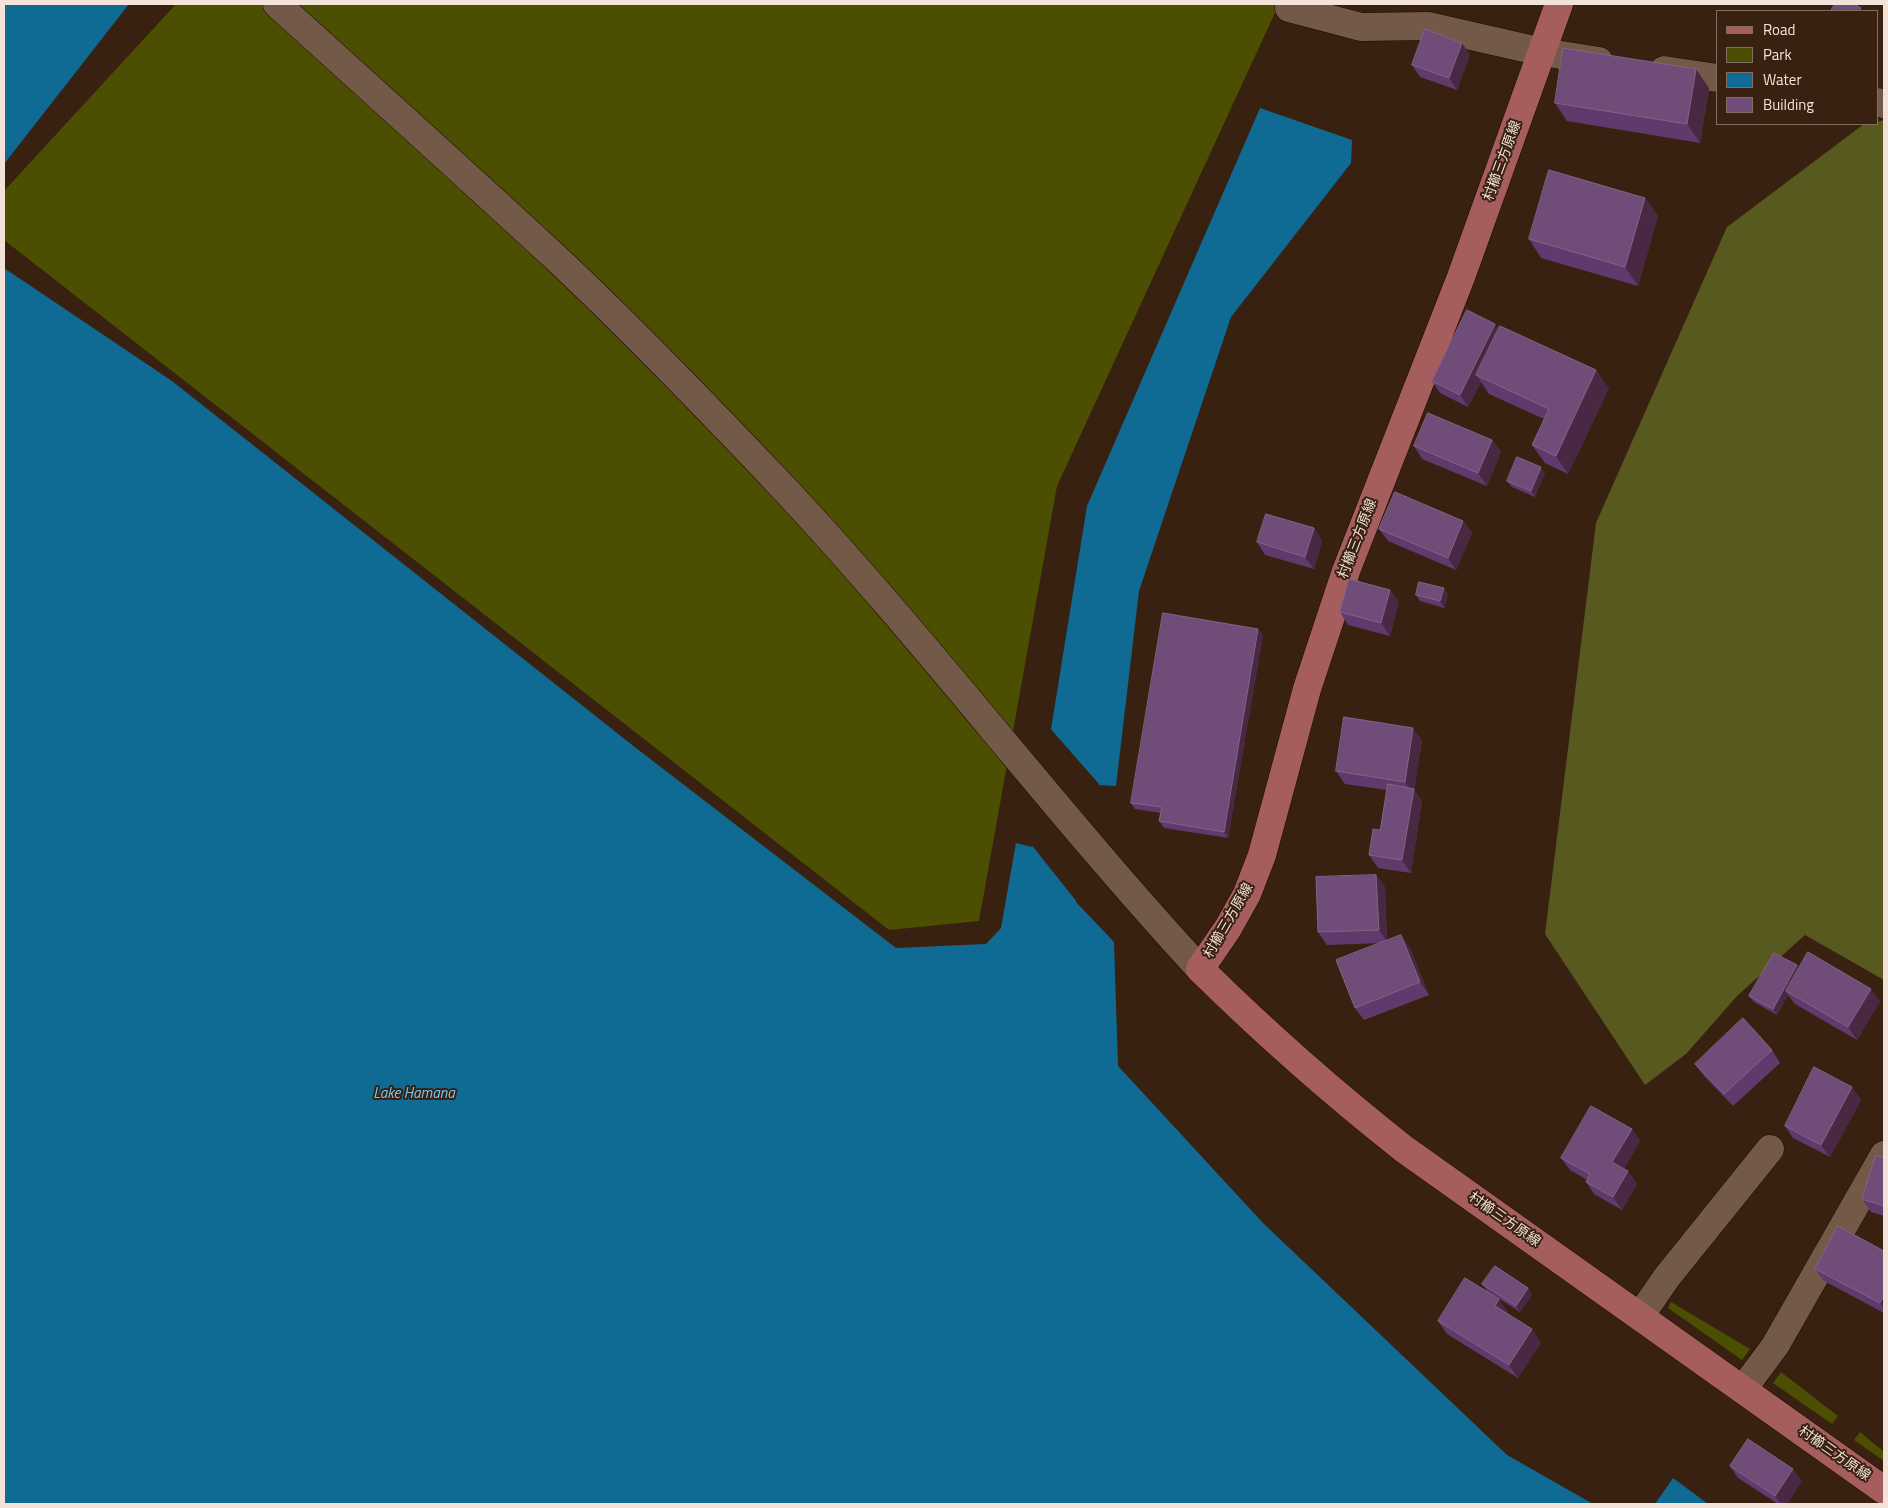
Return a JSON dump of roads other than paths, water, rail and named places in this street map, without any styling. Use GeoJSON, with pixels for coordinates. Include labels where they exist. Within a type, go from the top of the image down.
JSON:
{"type":"FeatureCollection","features":[{"type":"Feature","properties":{"kind":"main road","name":"村櫛三方原線"},"geometry":{"type":"LineString","coordinates":[[1559,4],[1461,277],[1340,588],[1307,688],[1259,863],[1247,894],[1228,928],[1200,969],[1279,1045],[1362,1115],[1441,1175],[1884,1490]]}},
{"type":"Feature","properties":{"kind":"street"},"geometry":{"type":"LineString","coordinates":[[277,4],[556,259],[682,383],[778,482],[884,599],[1090,846],[1200,969]]}},
{"type":"Feature","properties":{"kind":"street"},"geometry":{"type":"LineString","coordinates":[[1289,8],[1361,27],[1428,26],[1542,52],[1716,78]]}},
{"type":"Feature","properties":{"kind":"street"},"geometry":{"type":"LineString","coordinates":[[1640,1316],[1667,1277],[1770,1149]]}},
{"type":"Feature","properties":{"kind":"street"},"geometry":{"type":"LineString","coordinates":[[1743,1389],[1775,1346],[1884,1155]]}},
{"type":"Feature","properties":{"kind":"water"},"geometry":{"type":"Polygon","coordinates":[[[4,4],[129,4],[4,164],[4,4]]]}},
{"type":"Feature","properties":{"kind":"water","name":"Lake Hamana"},"geometry":{"type":"Polygon","coordinates":[[[1260,108],[1352,140],[1351,163],[1231,317],[1139,591],[1116,786],[1098,785],[1076,902],[1114,942],[1118,1066],[1263,1223],[1507,1455],[1593,1504],[4,1504],[4,268],[172,381],[636,748],[896,948],[986,944],[1001,928],[1016,843],[1032,847],[1087,506],[1260,108]]]}},
{"type":"Feature","properties":{"kind":"water"},"geometry":{"type":"Polygon","coordinates":[[[1673,1478],[1708,1504],[1655,1504],[1673,1478]]]}}]}
